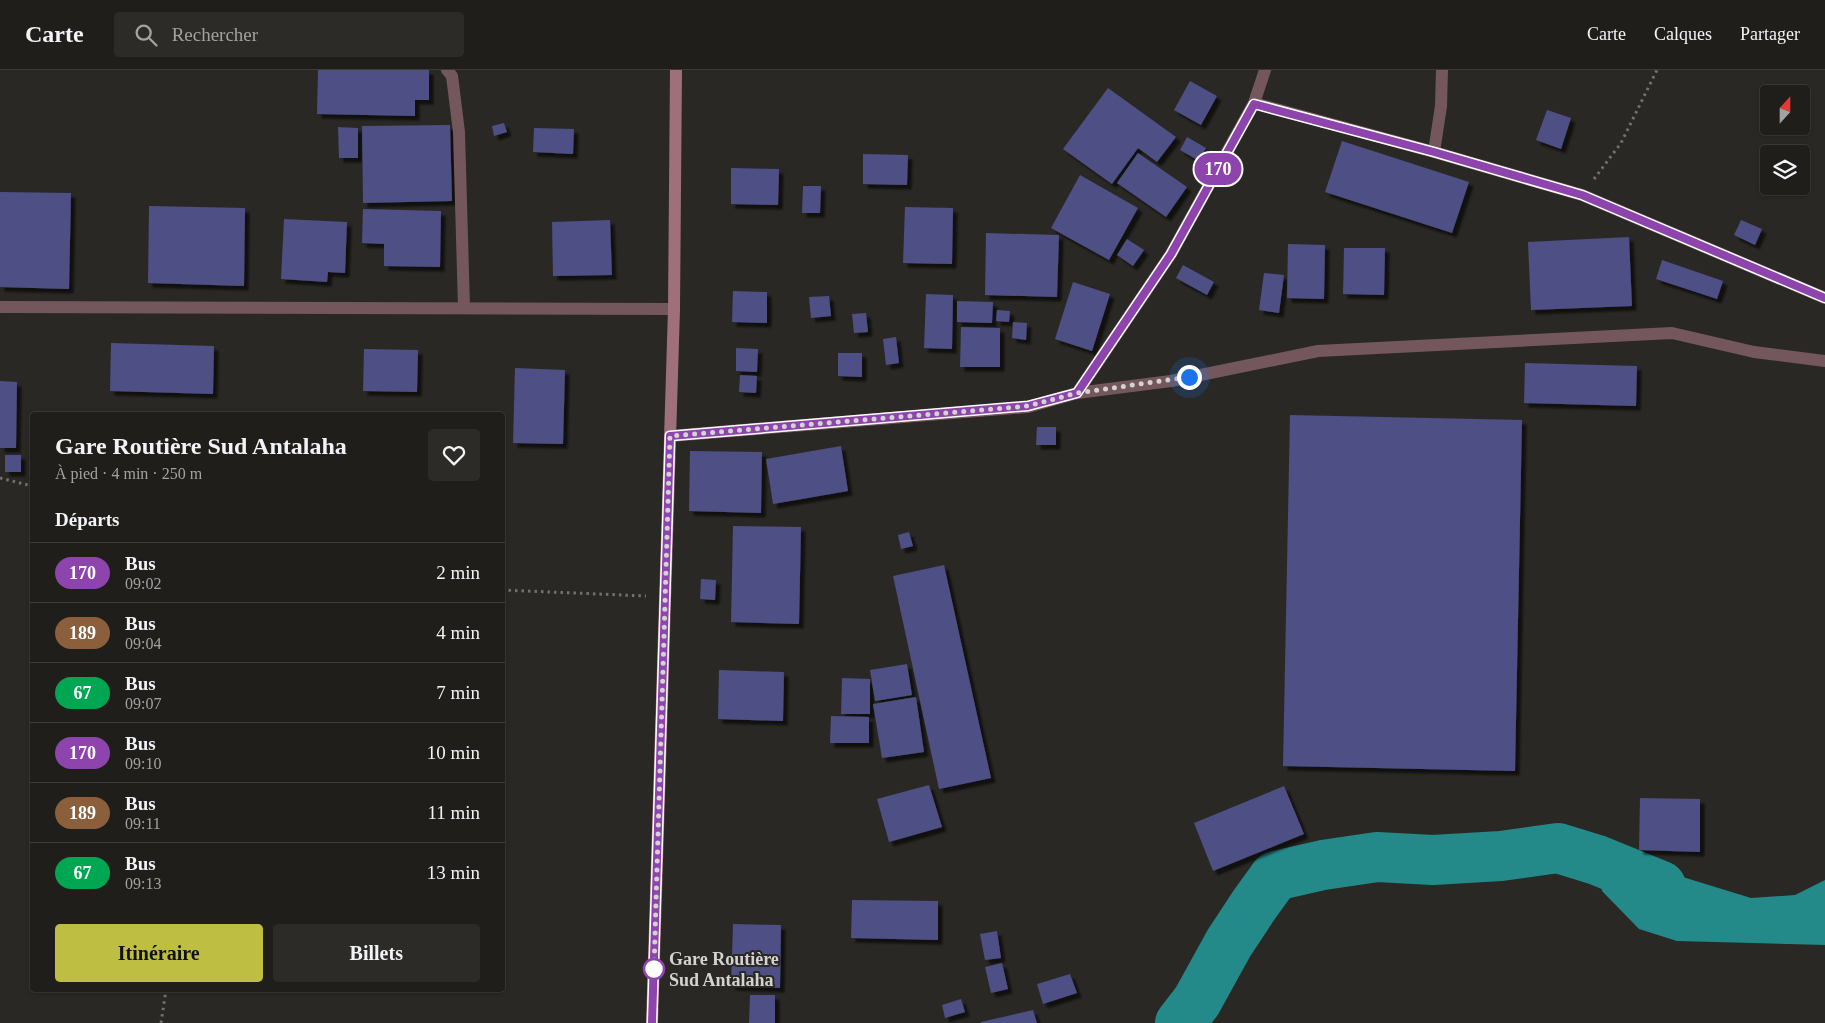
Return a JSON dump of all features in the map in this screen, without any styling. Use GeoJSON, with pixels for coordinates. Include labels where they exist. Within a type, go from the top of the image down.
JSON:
{"type":"FeatureCollection","features":[{"type":"Feature","properties":{"kind":"street"},"geometry":{"type":"LineString","coordinates":[[447,70],[452,76],[459,132],[464,308]]}},
{"type":"Feature","properties":{"kind":"street"},"geometry":{"type":"LineString","coordinates":[[652,1023],[674,309],[676,70]]}},
{"type":"Feature","properties":{"kind":"street"},"geometry":{"type":"LineString","coordinates":[[1077,393],[1171,254],[1254,104],[1265,70]]}},
{"type":"Feature","properties":{"kind":"street"},"geometry":{"type":"LineString","coordinates":[[1434,152],[1441,106],[1442,70]]}},
{"type":"Feature","properties":{"kind":"street"},"geometry":{"type":"LineString","coordinates":[[1254,104],[1434,152],[1582,195],[1825,298]]}},
{"type":"Feature","properties":{"kind":"street"},"geometry":{"type":"LineString","coordinates":[[0,307],[674,309]]}},
{"type":"Feature","properties":{"kind":"street"},"geometry":{"type":"LineString","coordinates":[[670,436],[1028,406],[1077,393],[1170,381],[1318,351],[1672,333],[1754,352],[1825,361]]}},
{"type":"Feature","properties":{"kind":"path"},"geometry":{"type":"LineString","coordinates":[[1582,195],[1621,143],[1657,70]]}},
{"type":"Feature","properties":{"kind":"path"},"geometry":{"type":"LineString","coordinates":[[0,478],[30,486]]}},
{"type":"Feature","properties":{"kind":"path"},"geometry":{"type":"LineString","coordinates":[[505,590],[664,596]]}},
{"type":"Feature","properties":{"kind":"path"},"geometry":{"type":"LineString","coordinates":[[161,1023],[166,992]]}},
{"type":"Feature","properties":{"kind":"water"},"geometry":{"type":"Polygon","coordinates":[[[1608,854],[1751,898],[1795,895],[1825,880],[1825,945],[1677,941],[1639,929],[1602,891],[1597,860],[1608,854]]]}},
{"type":"Feature","properties":{"kind":"building"},"geometry":{"type":"Polygon","coordinates":[[[318,70],[429,70],[429,100],[415,100],[415,116],[317,114],[318,70]]]}},
{"type":"Feature","properties":{"kind":"building"},"geometry":{"type":"Polygon","coordinates":[[[1190,81],[1217,96],[1201,125],[1174,110],[1190,81]]]}},
{"type":"Feature","properties":{"kind":"building"},"geometry":{"type":"Polygon","coordinates":[[[1108,88],[1176,137],[1157,162],[1138,148],[1112,184],[1063,149],[1108,88]]]}},
{"type":"Feature","properties":{"kind":"building"},"geometry":{"type":"Polygon","coordinates":[[[1547,110],[1571,118],[1561,149],[1536,140],[1547,110]]]}},
{"type":"Feature","properties":{"kind":"building"},"geometry":{"type":"Polygon","coordinates":[[[504,123],[507,132],[494,136],[492,126],[504,123]]]}},
{"type":"Feature","properties":{"kind":"building"},"geometry":{"type":"Polygon","coordinates":[[[450,125],[452,201],[363,203],[362,126],[450,125]]]}},
{"type":"Feature","properties":{"kind":"building"},"geometry":{"type":"Polygon","coordinates":[[[338,127],[358,128],[358,158],[339,158],[338,127]]]}},
{"type":"Feature","properties":{"kind":"building"},"geometry":{"type":"Polygon","coordinates":[[[534,128],[574,129],[573,154],[533,152],[534,128]]]}},
{"type":"Feature","properties":{"kind":"building"},"geometry":{"type":"Polygon","coordinates":[[[1187,137],[1206,148],[1199,161],[1180,150],[1187,137]]]}},
{"type":"Feature","properties":{"kind":"building"},"geometry":{"type":"Polygon","coordinates":[[[1342,141],[1469,182],[1452,233],[1325,192],[1342,141]]]}},
{"type":"Feature","properties":{"kind":"building"},"geometry":{"type":"Polygon","coordinates":[[[1138,153],[1187,187],[1166,217],[1117,183],[1138,153]]]}},
{"type":"Feature","properties":{"kind":"building"},"geometry":{"type":"Polygon","coordinates":[[[863,154],[908,155],[907,185],[863,184],[863,154]]]}},
{"type":"Feature","properties":{"kind":"building"},"geometry":{"type":"Polygon","coordinates":[[[731,168],[779,169],[778,205],[731,204],[731,168]]]}},
{"type":"Feature","properties":{"kind":"building"},"geometry":{"type":"Polygon","coordinates":[[[1080,175],[1138,208],[1109,260],[1051,228],[1080,175]]]}},
{"type":"Feature","properties":{"kind":"building"},"geometry":{"type":"Polygon","coordinates":[[[803,186],[821,186],[820,213],[802,213],[803,186]]]}},
{"type":"Feature","properties":{"kind":"building"},"geometry":{"type":"Polygon","coordinates":[[[0,192],[71,193],[69,289],[0,287],[0,192]]]}},
{"type":"Feature","properties":{"kind":"building"},"geometry":{"type":"Polygon","coordinates":[[[149,206],[245,208],[244,286],[148,283],[149,206]]]}},
{"type":"Feature","properties":{"kind":"building"},"geometry":{"type":"Polygon","coordinates":[[[905,207],[953,208],[952,264],[903,263],[905,207]]]}},
{"type":"Feature","properties":{"kind":"building"},"geometry":{"type":"Polygon","coordinates":[[[363,209],[441,211],[440,267],[384,266],[384,244],[362,243],[363,209]]]}},
{"type":"Feature","properties":{"kind":"building"},"geometry":{"type":"Polygon","coordinates":[[[284,219],[347,222],[345,273],[328,272],[327,282],[281,279],[284,219]]]}},
{"type":"Feature","properties":{"kind":"building"},"geometry":{"type":"Polygon","coordinates":[[[610,220],[612,275],[553,276],[552,222],[610,220]]]}},
{"type":"Feature","properties":{"kind":"building"},"geometry":{"type":"Polygon","coordinates":[[[1741,220],[1762,229],[1755,245],[1734,235],[1741,220]]]}},
{"type":"Feature","properties":{"kind":"building"},"geometry":{"type":"Polygon","coordinates":[[[986,233],[1059,235],[1057,297],[985,295],[986,233]]]}},
{"type":"Feature","properties":{"kind":"building"},"geometry":{"type":"Polygon","coordinates":[[[1629,237],[1632,306],[1531,310],[1528,242],[1629,237]]]}},
{"type":"Feature","properties":{"kind":"building"},"geometry":{"type":"Polygon","coordinates":[[[1127,239],[1144,250],[1133,266],[1117,255],[1127,239]]]}},
{"type":"Feature","properties":{"kind":"building"},"geometry":{"type":"Polygon","coordinates":[[[1288,244],[1325,245],[1324,299],[1287,298],[1288,244]]]}},
{"type":"Feature","properties":{"kind":"building"},"geometry":{"type":"Polygon","coordinates":[[[1344,248],[1385,248],[1384,295],[1343,294],[1344,248]]]}},
{"type":"Feature","properties":{"kind":"building"},"geometry":{"type":"Polygon","coordinates":[[[1662,260],[1723,281],[1717,299],[1656,279],[1662,260]]]}},
{"type":"Feature","properties":{"kind":"building"},"geometry":{"type":"Polygon","coordinates":[[[1183,265],[1214,282],[1207,295],[1176,278],[1183,265]]]}},
{"type":"Feature","properties":{"kind":"building"},"geometry":{"type":"Polygon","coordinates":[[[1264,273],[1284,275],[1279,313],[1259,310],[1264,273]]]}},
{"type":"Feature","properties":{"kind":"building"},"geometry":{"type":"Polygon","coordinates":[[[1073,282],[1110,294],[1092,351],[1055,339],[1073,282]]]}},
{"type":"Feature","properties":{"kind":"building"},"geometry":{"type":"Polygon","coordinates":[[[733,291],[767,292],[767,323],[732,322],[733,291]]]}},
{"type":"Feature","properties":{"kind":"building"},"geometry":{"type":"Polygon","coordinates":[[[926,294],[953,295],[952,349],[924,348],[926,294]]]}},
{"type":"Feature","properties":{"kind":"building"},"geometry":{"type":"Polygon","coordinates":[[[829,296],[831,316],[811,318],[809,297],[829,296]]]}},
{"type":"Feature","properties":{"kind":"building"},"geometry":{"type":"Polygon","coordinates":[[[957,301],[993,302],[992,323],[957,322],[957,301]]]}},
{"type":"Feature","properties":{"kind":"building"},"geometry":{"type":"Polygon","coordinates":[[[997,310],[1010,311],[1009,322],[996,321],[997,310]]]}},
{"type":"Feature","properties":{"kind":"building"},"geometry":{"type":"Polygon","coordinates":[[[866,313],[868,332],[854,333],[852,314],[866,313]]]}},
{"type":"Feature","properties":{"kind":"building"},"geometry":{"type":"Polygon","coordinates":[[[1013,322],[1027,323],[1026,340],[1012,338],[1013,322]]]}},
{"type":"Feature","properties":{"kind":"building"},"geometry":{"type":"Polygon","coordinates":[[[961,327],[1000,328],[1000,367],[960,367],[961,327]]]}},
{"type":"Feature","properties":{"kind":"building"},"geometry":{"type":"Polygon","coordinates":[[[896,337],[899,363],[886,365],[883,339],[896,337]]]}},
{"type":"Feature","properties":{"kind":"building"},"geometry":{"type":"Polygon","coordinates":[[[111,343],[214,346],[213,394],[110,391],[111,343]]]}},
{"type":"Feature","properties":{"kind":"building"},"geometry":{"type":"Polygon","coordinates":[[[736,348],[758,349],[757,372],[736,371],[736,348]]]}},
{"type":"Feature","properties":{"kind":"building"},"geometry":{"type":"Polygon","coordinates":[[[364,349],[418,350],[417,392],[363,391],[364,349]]]}},
{"type":"Feature","properties":{"kind":"building"},"geometry":{"type":"Polygon","coordinates":[[[838,353],[862,353],[862,377],[838,376],[838,353]]]}},
{"type":"Feature","properties":{"kind":"building"},"geometry":{"type":"Polygon","coordinates":[[[1525,363],[1637,366],[1636,406],[1524,403],[1525,363]]]}},
{"type":"Feature","properties":{"kind":"building"},"geometry":{"type":"Polygon","coordinates":[[[515,368],[565,370],[563,444],[513,443],[515,368]]]}},
{"type":"Feature","properties":{"kind":"building"},"geometry":{"type":"Polygon","coordinates":[[[740,375],[757,376],[756,393],[739,392],[740,375]]]}},
{"type":"Feature","properties":{"kind":"building"},"geometry":{"type":"Polygon","coordinates":[[[0,381],[17,382],[16,448],[0,448],[0,381]]]}},
{"type":"Feature","properties":{"kind":"building"},"geometry":{"type":"Polygon","coordinates":[[[1290,415],[1522,420],[1515,771],[1283,766],[1290,415]]]}},
{"type":"Feature","properties":{"kind":"building"},"geometry":{"type":"Polygon","coordinates":[[[1037,427],[1056,427],[1056,445],[1036,445],[1037,427]]]}},
{"type":"Feature","properties":{"kind":"building"},"geometry":{"type":"Polygon","coordinates":[[[30,431],[30,472],[29,472],[30,431]]]}},
{"type":"Feature","properties":{"kind":"building"},"geometry":{"type":"Polygon","coordinates":[[[841,446],[848,491],[773,504],[766,459],[841,446]]]}},
{"type":"Feature","properties":{"kind":"building"},"geometry":{"type":"Polygon","coordinates":[[[690,451],[762,452],[761,513],[689,511],[690,451]]]}},
{"type":"Feature","properties":{"kind":"building"},"geometry":{"type":"Polygon","coordinates":[[[5,455],[21,455],[21,472],[5,472],[5,455]]]}},
{"type":"Feature","properties":{"kind":"building"},"geometry":{"type":"Polygon","coordinates":[[[733,526],[801,527],[799,624],[731,622],[733,526]]]}},
{"type":"Feature","properties":{"kind":"building"},"geometry":{"type":"Polygon","coordinates":[[[909,532],[913,546],[901,549],[898,535],[909,532]]]}},
{"type":"Feature","properties":{"kind":"building"},"geometry":{"type":"Polygon","coordinates":[[[944,565],[991,778],[939,789],[893,576],[944,565]]]}},
{"type":"Feature","properties":{"kind":"building"},"geometry":{"type":"Polygon","coordinates":[[[701,579],[716,580],[715,600],[700,599],[701,579]]]}},
{"type":"Feature","properties":{"kind":"building"},"geometry":{"type":"Polygon","coordinates":[[[907,664],[912,695],[875,701],[870,670],[907,664]]]}},
{"type":"Feature","properties":{"kind":"building"},"geometry":{"type":"Polygon","coordinates":[[[719,670],[784,672],[783,721],[718,719],[719,670]]]}},
{"type":"Feature","properties":{"kind":"building"},"geometry":{"type":"Polygon","coordinates":[[[842,678],[870,679],[870,714],[841,714],[842,678]]]}},
{"type":"Feature","properties":{"kind":"building"},"geometry":{"type":"Polygon","coordinates":[[[916,697],[924,752],[882,758],[873,704],[916,697]]]}},
{"type":"Feature","properties":{"kind":"building"},"geometry":{"type":"Polygon","coordinates":[[[831,716],[869,717],[869,743],[830,743],[831,716]]]}},
{"type":"Feature","properties":{"kind":"building"},"geometry":{"type":"Polygon","coordinates":[[[929,785],[942,827],[889,842],[877,799],[929,785]]]}},
{"type":"Feature","properties":{"kind":"building"},"geometry":{"type":"Polygon","coordinates":[[[1284,786],[1304,834],[1213,871],[1194,823],[1284,786]]]}},
{"type":"Feature","properties":{"kind":"building"},"geometry":{"type":"Polygon","coordinates":[[[1640,798],[1700,799],[1700,852],[1639,850],[1640,798]]]}},
{"type":"Feature","properties":{"kind":"building"},"geometry":{"type":"Polygon","coordinates":[[[852,900],[938,901],[938,940],[851,938],[852,900]]]}},
{"type":"Feature","properties":{"kind":"building"},"geometry":{"type":"Polygon","coordinates":[[[733,924],[781,925],[780,988],[731,986],[733,924]]]}},
{"type":"Feature","properties":{"kind":"building"},"geometry":{"type":"Polygon","coordinates":[[[997,931],[1001,958],[985,960],[980,934],[997,931]]]}},
{"type":"Feature","properties":{"kind":"building"},"geometry":{"type":"Polygon","coordinates":[[[1002,963],[1008,989],[991,993],[985,967],[1002,963]]]}},
{"type":"Feature","properties":{"kind":"building"},"geometry":{"type":"Polygon","coordinates":[[[1070,974],[1077,993],[1043,1004],[1037,984],[1070,974]]]}},
{"type":"Feature","properties":{"kind":"building"},"geometry":{"type":"Polygon","coordinates":[[[750,995],[775,995],[775,1023],[749,1023],[750,995]]]}},
{"type":"Feature","properties":{"kind":"building"},"geometry":{"type":"Polygon","coordinates":[[[961,999],[965,1012],[945,1018],[942,1005],[961,999]]]}},
{"type":"Feature","properties":{"kind":"building"},"geometry":{"type":"Polygon","coordinates":[[[1033,1010],[1037,1023],[981,1023],[981,1022],[1033,1010]]]}},
{"type":"Feature","properties":{"kind":"waterway"},"geometry":{"type":"LineString","coordinates":[[1180,1023],[1197,1001],[1229,943],[1275,876],[1323,865],[1377,857],[1433,860],[1501,856],[1558,848],[1597,860],[1661,886]]}},
{"type":"Feature","properties":{"kind":"bus line","name":"170"},"geometry":{"type":"LineString","coordinates":[[652,1023],[670,436],[1028,406],[1077,393],[1171,254],[1254,104],[1434,152],[1582,195],[1825,298]]}},
{"type":"Feature","properties":{"kind":"place","name":"Gare Routière Sud Antalaha"},"geometry":{"type":"Point","coordinates":[654,969]}},
{"type":"Feature","properties":{"kind":"route"},"geometry":{"type":"LineString","coordinates":[[654,969],[670,436],[1028,406],[1077,393],[1189,377]]}}]}
